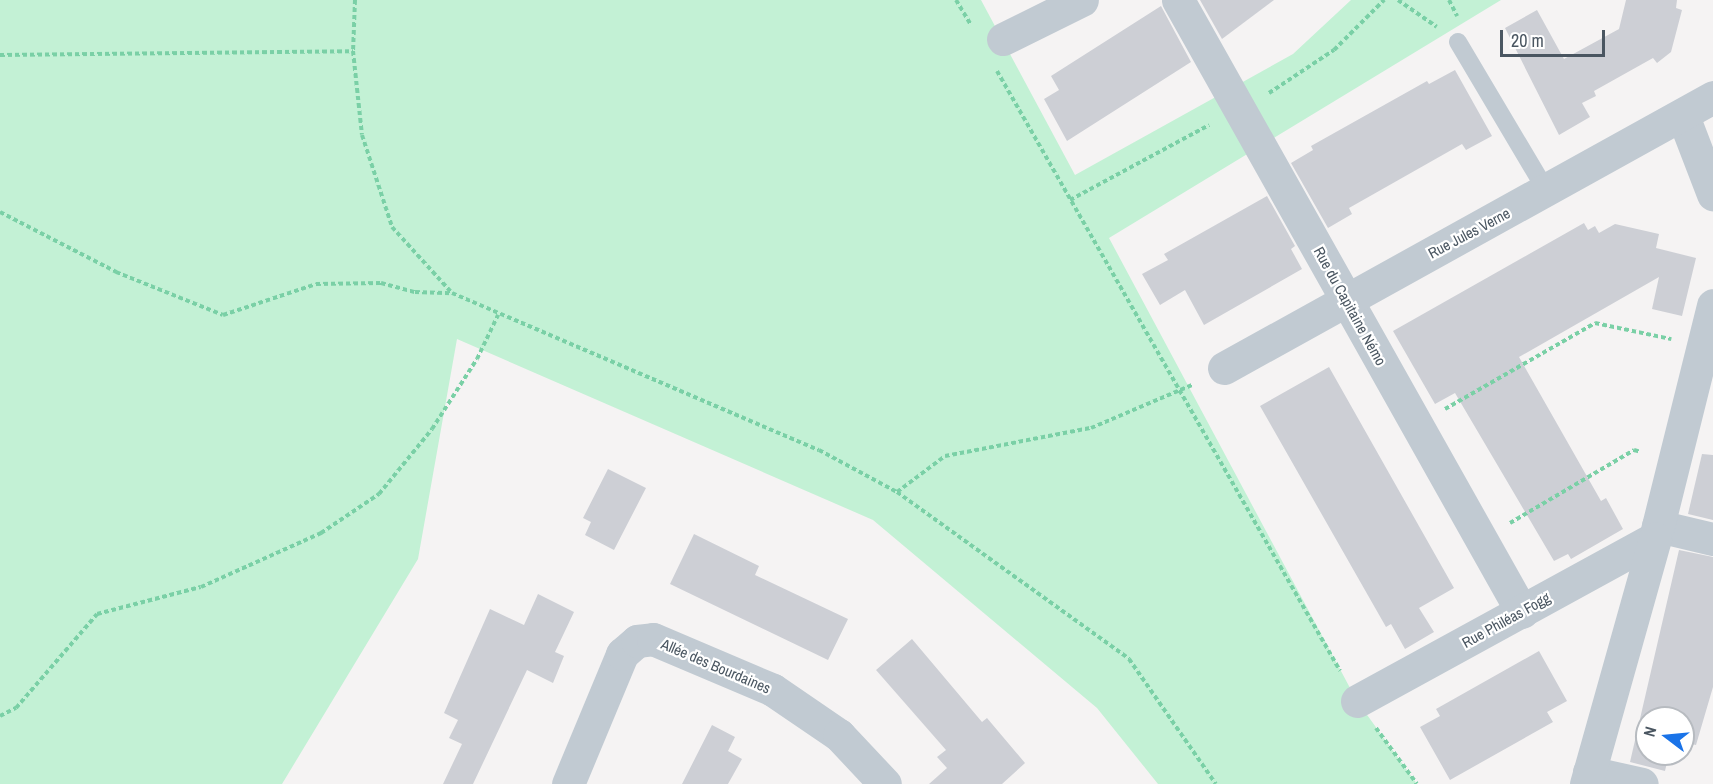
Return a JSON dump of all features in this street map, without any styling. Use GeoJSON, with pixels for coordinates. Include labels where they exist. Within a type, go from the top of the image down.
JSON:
{"type":"FeatureCollection","features":[{"type":"Feature","properties":{"kind":"street"},"geometry":{"type":"LineString","coordinates":[[989,44],[1082,0]]}},
{"type":"Feature","properties":{"kind":"street","name":"Rue du Capitaine Némo"},"geometry":{"type":"LineString","coordinates":[[1179,0],[1521,612]]}},
{"type":"Feature","properties":{"kind":"street","name":"Rue Jules Verne"},"geometry":{"type":"LineString","coordinates":[[1224,368],[1547,192],[1713,97]]}},
{"type":"Feature","properties":{"kind":"street"},"geometry":{"type":"LineString","coordinates":[[1683,116],[1713,194]]}},
{"type":"Feature","properties":{"kind":"street"},"geometry":{"type":"LineString","coordinates":[[1642,784],[1587,778],[1656,532],[1713,305]]}},
{"type":"Feature","properties":{"kind":"street"},"geometry":{"type":"LineString","coordinates":[[1656,532],[1713,539]]}},
{"type":"Feature","properties":{"kind":"street","name":"Rue Philéas Fogg"},"geometry":{"type":"LineString","coordinates":[[1357,702],[1521,612],[1656,532]]}},
{"type":"Feature","properties":{"kind":"street","name":"Allée des Bourdaines"},"geometry":{"type":"LineString","coordinates":[[568,784],[622,654],[637,641],[653,639],[773,690],[839,735],[885,784]]}},
{"type":"Feature","properties":{"kind":"lane"},"geometry":{"type":"LineString","coordinates":[[1458,42],[1547,192]]}},
{"type":"Feature","properties":{"kind":"path"},"geometry":{"type":"LineString","coordinates":[[355,0],[353,51],[362,135],[392,227],[452,293],[498,315],[819,450],[897,492],[1129,659],[1216,784]]}},
{"type":"Feature","properties":{"kind":"path"},"geometry":{"type":"LineString","coordinates":[[956,0],[989,44],[1070,200],[1357,702],[1417,784]]}},
{"type":"Feature","properties":{"kind":"path"},"geometry":{"type":"LineString","coordinates":[[1070,200],[1240,109],[1334,50],[1384,0]]}},
{"type":"Feature","properties":{"kind":"path"},"geometry":{"type":"LineString","coordinates":[[1398,0],[1458,42]]}},
{"type":"Feature","properties":{"kind":"path"},"geometry":{"type":"LineString","coordinates":[[0,55],[353,51]]}},
{"type":"Feature","properties":{"kind":"path"},"geometry":{"type":"LineString","coordinates":[[0,212],[116,272],[223,315],[316,285],[381,283],[416,292],[452,293]]}},
{"type":"Feature","properties":{"kind":"path"},"geometry":{"type":"LineString","coordinates":[[0,716],[16,708],[97,614],[201,586],[321,532],[379,494],[432,429],[477,359],[498,315]]}},
{"type":"Feature","properties":{"kind":"path"},"geometry":{"type":"LineString","coordinates":[[1416,426],[1595,323],[1704,346]]}},
{"type":"Feature","properties":{"kind":"path"},"geometry":{"type":"LineString","coordinates":[[897,492],[945,456],[1091,428],[1180,392]]}},
{"type":"Feature","properties":{"kind":"path"},"geometry":{"type":"LineString","coordinates":[[1480,540],[1634,450],[1674,459]]}},
{"type":"Feature","properties":{"kind":"green space"},"geometry":{"type":"Polygon","coordinates":[[[0,0],[981,0],[1075,175],[1293,54],[1351,0],[1501,0],[1109,238],[1357,701],[1417,784],[1158,784],[1097,708],[873,520],[457,339],[418,559],[282,784],[0,784],[0,0]]]}},
{"type":"Feature","properties":{"kind":"building"},"geometry":{"type":"Polygon","coordinates":[[[1200,0],[1274,0],[1222,39],[1200,0]]]}},
{"type":"Feature","properties":{"kind":"building"},"geometry":{"type":"Polygon","coordinates":[[[1626,0],[1677,0],[1676,8],[1682,10],[1671,52],[1657,63],[1653,58],[1594,91],[1596,96],[1582,103],[1590,117],[1559,135],[1505,28],[1537,10],[1564,59],[1619,29],[1626,0]]]}},
{"type":"Feature","properties":{"kind":"building"},"geometry":{"type":"Polygon","coordinates":[[[1161,6],[1191,62],[1067,141],[1044,99],[1059,90],[1051,76],[1161,6]]]}},
{"type":"Feature","properties":{"kind":"building"},"geometry":{"type":"Polygon","coordinates":[[[1455,70],[1492,136],[1466,150],[1462,144],[1349,208],[1352,214],[1328,228],[1291,163],[1313,150],[1311,146],[1427,81],[1429,84],[1455,70]]]}},
{"type":"Feature","properties":{"kind":"building"},"geometry":{"type":"Polygon","coordinates":[[[1267,196],[1295,246],[1291,249],[1302,269],[1204,325],[1185,290],[1160,305],[1142,274],[1168,260],[1164,254],[1267,196]]]}},
{"type":"Feature","properties":{"kind":"building"},"geometry":{"type":"Polygon","coordinates":[[[1584,223],[1588,230],[1595,226],[1599,233],[1615,224],[1659,234],[1656,248],[1696,258],[1682,316],[1652,309],[1659,277],[1519,357],[1601,501],[1606,498],[1623,529],[1571,559],[1568,554],[1554,561],[1455,393],[1435,404],[1393,331],[1584,223]]]}},
{"type":"Feature","properties":{"kind":"building"},"geometry":{"type":"Polygon","coordinates":[[[1329,367],[1454,588],[1419,608],[1434,632],[1405,649],[1391,624],[1386,627],[1260,406],[1329,367]]]}},
{"type":"Feature","properties":{"kind":"building"},"geometry":{"type":"Polygon","coordinates":[[[1702,454],[1713,455],[1713,520],[1688,514],[1702,454]]]}},
{"type":"Feature","properties":{"kind":"building"},"geometry":{"type":"Polygon","coordinates":[[[608,469],[646,488],[614,550],[585,535],[591,522],[583,518],[608,469]]]}},
{"type":"Feature","properties":{"kind":"building"},"geometry":{"type":"Polygon","coordinates":[[[694,534],[759,566],[755,575],[848,619],[828,660],[670,584],[694,534]]]}},
{"type":"Feature","properties":{"kind":"building"},"geometry":{"type":"Polygon","coordinates":[[[1679,550],[1713,557],[1713,687],[1696,745],[1695,706],[1643,706],[1679,550]]]}},
{"type":"Feature","properties":{"kind":"building"},"geometry":{"type":"Polygon","coordinates":[[[538,594],[574,612],[555,652],[564,656],[553,683],[527,670],[473,784],[443,784],[462,744],[449,738],[458,720],[444,713],[490,609],[524,625],[538,594]]]}},
{"type":"Feature","properties":{"kind":"building"},"geometry":{"type":"Polygon","coordinates":[[[912,639],[982,722],[987,718],[1025,763],[1002,784],[929,784],[947,768],[937,757],[946,750],[876,670],[912,639]]]}},
{"type":"Feature","properties":{"kind":"building"},"geometry":{"type":"Polygon","coordinates":[[[1539,651],[1567,701],[1547,712],[1553,722],[1450,780],[1420,727],[1440,716],[1436,709],[1539,651]]]}},
{"type":"Feature","properties":{"kind":"building"},"geometry":{"type":"Polygon","coordinates":[[[712,725],[735,737],[728,751],[742,759],[728,784],[682,784],[712,725]]]}},
{"type":"Feature","properties":{"kind":"building"},"geometry":{"type":"Polygon","coordinates":[[[1635,740],[1635,763],[1630,762],[1635,740]]]}},
{"type":"Feature","properties":{"kind":"building"},"geometry":{"type":"Polygon","coordinates":[[[1646,766],[1666,766],[1665,771],[1646,766]]]}}]}
